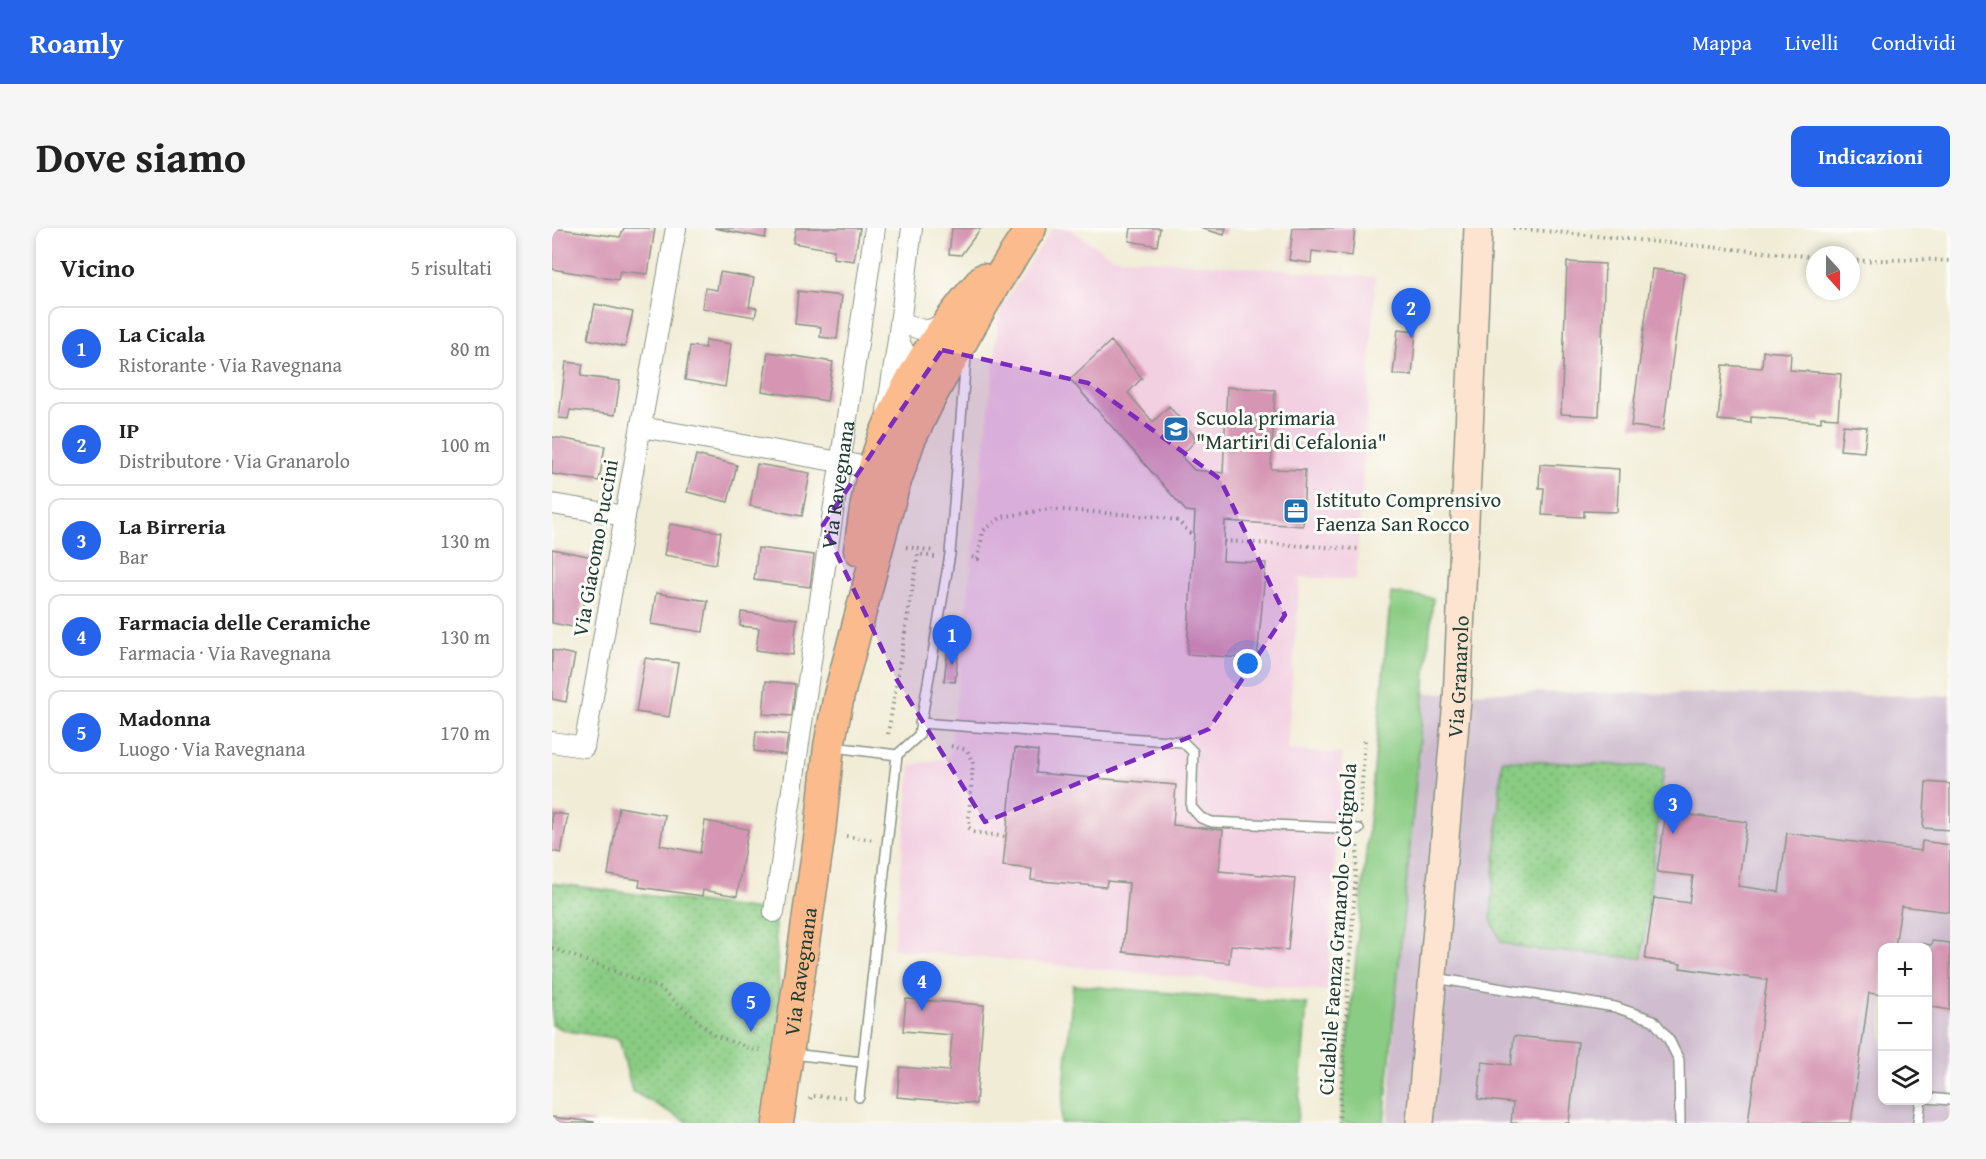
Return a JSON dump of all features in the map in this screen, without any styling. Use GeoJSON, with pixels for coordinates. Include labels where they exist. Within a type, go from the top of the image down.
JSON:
{"type":"FeatureCollection","features":[{"type":"Feature","properties":{"kind":"main road"},"geometry":{"type":"LineString","coordinates":[[925,382],[963,321],[993,287],[1029,228]]}},
{"type":"Feature","properties":{"kind":"main road","name":"Via Granarolo"},"geometry":{"type":"LineString","coordinates":[[1420,1123],[1457,700],[1478,228]]}},
{"type":"Feature","properties":{"kind":"main road","name":"Via Ravegnana"},"geometry":{"type":"LineString","coordinates":[[839,696],[861,538],[874,468],[883,439],[900,401],[925,382]]}},
{"type":"Feature","properties":{"kind":"main road","name":"Via Ravegnana"},"geometry":{"type":"LineString","coordinates":[[778,1123],[820,832],[829,746],[839,696],[893,490],[910,440],[925,382]]}},
{"type":"Feature","properties":{"kind":"street","name":"Via Giacomo Puccini"},"geometry":{"type":"LineString","coordinates":[[552,742],[584,747],[676,228]]}},
{"type":"Feature","properties":{"kind":"street","name":"Via Ravegnana"},"geometry":{"type":"LineString","coordinates":[[774,912],[875,228]]}},
{"type":"Feature","properties":{"kind":"street","name":"Via Ravegnana"},"geometry":{"type":"LineString","coordinates":[[883,439],[912,228]]}},
{"type":"Feature","properties":{"kind":"street"},"geometry":{"type":"LineString","coordinates":[[925,382],[899,330],[916,328],[927,331],[963,321]]}},
{"type":"Feature","properties":{"kind":"street"},"geometry":{"type":"LineString","coordinates":[[641,427],[874,468]]}},
{"type":"Feature","properties":{"kind":"street"},"geometry":{"type":"LineString","coordinates":[[552,504],[625,516]]}},
{"type":"Feature","properties":{"kind":"street"},"geometry":{"type":"LineString","coordinates":[[799,741],[829,746]]}},
{"type":"Feature","properties":{"kind":"lane"},"geometry":{"type":"LineString","coordinates":[[859,1097],[897,755],[919,735],[950,554],[963,321]]}},
{"type":"Feature","properties":{"kind":"lane"},"geometry":{"type":"LineString","coordinates":[[920,723],[1183,742],[1193,752],[1191,807],[1201,818],[1212,822],[1359,829]]}},
{"type":"Feature","properties":{"kind":"lane"},"geometry":{"type":"LineString","coordinates":[[829,746],[897,755]]}},
{"type":"Feature","properties":{"kind":"lane"},"geometry":{"type":"LineString","coordinates":[[1433,978],[1615,1007],[1653,1020],[1668,1038],[1679,1060],[1680,1123]]}},
{"type":"Feature","properties":{"kind":"lane","name":"Via Ravegnana"},"geometry":{"type":"LineString","coordinates":[[789,1053],[862,1062]]}},
{"type":"Feature","properties":{"kind":"lane"},"geometry":{"type":"LineString","coordinates":[[1932,1098],[1950,1100]]}},
{"type":"Feature","properties":{"kind":"lane"},"geometry":{"type":"LineString","coordinates":[[1918,1123],[1920,1105]]}},
{"type":"Feature","properties":{"kind":"path"},"geometry":{"type":"LineString","coordinates":[[1512,228],[1806,257]]}},
{"type":"Feature","properties":{"kind":"path"},"geometry":{"type":"LineString","coordinates":[[1860,261],[1921,259],[1950,261]]}},
{"type":"Feature","properties":{"kind":"path"},"geometry":{"type":"LineString","coordinates":[[972,557],[978,559],[983,531],[1002,517],[1049,509],[1162,517],[1178,521],[1193,537]]}},
{"type":"Feature","properties":{"kind":"path"},"geometry":{"type":"LineString","coordinates":[[1224,541],[1358,549]]}},
{"type":"Feature","properties":{"kind":"path"},"geometry":{"type":"LineString","coordinates":[[888,734],[918,554],[939,558],[939,552],[900,546]]}},
{"type":"Feature","properties":{"kind":"path","name":"Ciclabile Faenza Granarolo - Cotignola"},"geometry":{"type":"LineString","coordinates":[[1339,1123],[1365,737]]}},
{"type":"Feature","properties":{"kind":"path"},"geometry":{"type":"LineString","coordinates":[[951,746],[967,750],[974,763],[968,827],[974,832],[1006,837]]}},
{"type":"Feature","properties":{"kind":"path"},"geometry":{"type":"LineString","coordinates":[[845,836],[875,840]]}},
{"type":"Feature","properties":{"kind":"path"},"geometry":{"type":"LineString","coordinates":[[552,948],[660,988],[714,1035],[751,1049],[789,1053]]}},
{"type":"Feature","properties":{"kind":"path"},"geometry":{"type":"LineString","coordinates":[[811,1096],[859,1097]]}},
{"type":"Feature","properties":{"kind":"highlighted area"},"geometry":{"type":"Polygon","coordinates":[[[942,350],[1088,383],[1220,479],[1285,615],[1209,729],[985,822],[897,680],[823,525],[942,350]]]}},
{"type":"Feature","properties":{"kind":"shaded area","name":"Scuola primaria \"Martiri di Cefalonia\""},"geometry":{"type":"Polygon","coordinates":[[[1053,228],[1068,228],[1112,257],[1376,277],[1356,580],[1300,577],[1287,750],[1342,754],[1327,991],[893,949],[911,765],[950,757],[1000,309],[1053,228]]]}},
{"type":"Feature","properties":{"kind":"shaded area"},"geometry":{"type":"Polygon","coordinates":[[[1417,693],[1950,696],[1950,1123],[1388,1123],[1417,693]]]}},
{"type":"Feature","properties":{"kind":"green space"},"geometry":{"type":"Polygon","coordinates":[[[1391,593],[1433,598],[1384,1123],[1340,1123],[1391,593]]]}},
{"type":"Feature","properties":{"kind":"green space"},"geometry":{"type":"Polygon","coordinates":[[[1502,760],[1664,767],[1642,958],[1528,949],[1501,942],[1491,919],[1502,760]]]}},
{"type":"Feature","properties":{"kind":"green space"},"geometry":{"type":"Polygon","coordinates":[[[552,883],[774,912],[782,1032],[766,1123],[689,1123],[632,1091],[619,1039],[567,1031],[552,1025],[552,883]]]}},
{"type":"Feature","properties":{"kind":"green space"},"geometry":{"type":"Polygon","coordinates":[[[1073,985],[1307,1004],[1297,1123],[1061,1123],[1073,985]]]}},
{"type":"Feature","properties":{"kind":"building"},"geometry":{"type":"Polygon","coordinates":[[[552,228],[620,237],[624,228],[655,228],[648,274],[620,271],[618,280],[552,269],[552,228]]]}},
{"type":"Feature","properties":{"kind":"building"},"geometry":{"type":"Polygon","coordinates":[[[714,228],[767,228],[765,238],[714,228]]]}},
{"type":"Feature","properties":{"kind":"building"},"geometry":{"type":"Polygon","coordinates":[[[796,228],[860,228],[854,261],[833,258],[834,250],[793,243],[796,228]]]}},
{"type":"Feature","properties":{"kind":"building"},"geometry":{"type":"Polygon","coordinates":[[[952,228],[981,228],[961,255],[949,254],[952,228]]]}},
{"type":"Feature","properties":{"kind":"building"},"geometry":{"type":"Polygon","coordinates":[[[1131,228],[1160,228],[1157,246],[1129,241],[1131,228]]]}},
{"type":"Feature","properties":{"kind":"building"},"geometry":{"type":"Polygon","coordinates":[[[1200,228],[1226,228],[1224,235],[1200,228]]]}},
{"type":"Feature","properties":{"kind":"building"},"geometry":{"type":"Polygon","coordinates":[[[1293,228],[1355,228],[1352,256],[1312,251],[1311,263],[1289,260],[1293,228]]]}},
{"type":"Feature","properties":{"kind":"building"},"geometry":{"type":"Polygon","coordinates":[[[1567,262],[1605,264],[1599,416],[1561,414],[1567,262]]]}},
{"type":"Feature","properties":{"kind":"building"},"geometry":{"type":"Polygon","coordinates":[[[1652,269],[1684,273],[1663,430],[1631,426],[1652,269]]]}},
{"type":"Feature","properties":{"kind":"building"},"geometry":{"type":"Polygon","coordinates":[[[720,272],[754,278],[749,307],[757,308],[755,317],[702,308],[705,288],[717,290],[720,272]]]}},
{"type":"Feature","properties":{"kind":"building"},"geometry":{"type":"Polygon","coordinates":[[[798,291],[842,296],[837,339],[820,337],[821,327],[795,324],[798,291]]]}},
{"type":"Feature","properties":{"kind":"building"},"geometry":{"type":"Polygon","coordinates":[[[595,304],[633,312],[625,347],[588,339],[595,304]]]}},
{"type":"Feature","properties":{"kind":"building"},"geometry":{"type":"Polygon","coordinates":[[[1398,329],[1416,331],[1412,376],[1393,374],[1398,329]]]}},
{"type":"Feature","properties":{"kind":"building"},"geometry":{"type":"Polygon","coordinates":[[[706,340],[731,344],[725,387],[685,380],[690,346],[705,348],[706,340]]]}},
{"type":"Feature","properties":{"kind":"building"},"geometry":{"type":"Polygon","coordinates":[[[1111,341],[1142,378],[1128,393],[1153,422],[1169,406],[1197,439],[1181,456],[1194,470],[1223,473],[1227,387],[1275,390],[1271,469],[1305,470],[1303,526],[1225,521],[1223,561],[1266,563],[1257,659],[1187,654],[1195,512],[1186,511],[1070,379],[1111,341]]]}},
{"type":"Feature","properties":{"kind":"building"},"geometry":{"type":"Polygon","coordinates":[[[1763,351],[1791,353],[1790,370],[1841,374],[1838,418],[1821,417],[1821,422],[1751,417],[1751,423],[1718,420],[1723,365],[1762,368],[1763,351]]]}},
{"type":"Feature","properties":{"kind":"building"},"geometry":{"type":"Polygon","coordinates":[[[768,352],[833,362],[827,401],[762,391],[768,352]]]}},
{"type":"Feature","properties":{"kind":"building"},"geometry":{"type":"Polygon","coordinates":[[[566,362],[583,364],[581,376],[620,381],[615,415],[570,410],[568,419],[559,418],[566,362]]]}},
{"type":"Feature","properties":{"kind":"building"},"geometry":{"type":"Polygon","coordinates":[[[1843,425],[1867,427],[1864,452],[1840,450],[1843,425]]]}},
{"type":"Feature","properties":{"kind":"building"},"geometry":{"type":"Polygon","coordinates":[[[552,437],[605,446],[599,481],[552,474],[552,437]]]}},
{"type":"Feature","properties":{"kind":"building"},"geometry":{"type":"Polygon","coordinates":[[[696,455],[737,465],[728,502],[687,492],[696,455]]]}},
{"type":"Feature","properties":{"kind":"building"},"geometry":{"type":"Polygon","coordinates":[[[757,464],[810,473],[802,516],[750,506],[757,464]]]}},
{"type":"Feature","properties":{"kind":"building"},"geometry":{"type":"Polygon","coordinates":[[[1540,464],[1619,469],[1617,512],[1584,511],[1584,517],[1542,515],[1544,488],[1539,488],[1540,464]]]}},
{"type":"Feature","properties":{"kind":"building"},"geometry":{"type":"Polygon","coordinates":[[[670,524],[721,532],[716,564],[664,555],[670,524]]]}},
{"type":"Feature","properties":{"kind":"building"},"geometry":{"type":"Polygon","coordinates":[[[758,548],[814,555],[810,587],[754,580],[758,548]]]}},
{"type":"Feature","properties":{"kind":"building"},"geometry":{"type":"Polygon","coordinates":[[[552,549],[593,557],[578,628],[552,623],[552,549]]]}},
{"type":"Feature","properties":{"kind":"building"},"geometry":{"type":"Polygon","coordinates":[[[656,593],[708,601],[703,632],[651,624],[656,593]]]}},
{"type":"Feature","properties":{"kind":"building"},"geometry":{"type":"Polygon","coordinates":[[[741,612],[797,619],[793,655],[756,650],[759,628],[740,626],[741,612]]]}},
{"type":"Feature","properties":{"kind":"building"},"geometry":{"type":"Polygon","coordinates":[[[949,639],[960,640],[955,682],[944,681],[949,639]]]}},
{"type":"Feature","properties":{"kind":"building"},"geometry":{"type":"Polygon","coordinates":[[[552,650],[575,655],[566,702],[552,699],[552,650]]]}},
{"type":"Feature","properties":{"kind":"building"},"geometry":{"type":"Polygon","coordinates":[[[645,658],[678,663],[669,717],[636,712],[645,658]]]}},
{"type":"Feature","properties":{"kind":"building"},"geometry":{"type":"Polygon","coordinates":[[[766,681],[795,684],[792,716],[763,714],[766,681]]]}},
{"type":"Feature","properties":{"kind":"building"},"geometry":{"type":"Polygon","coordinates":[[[756,731],[788,735],[785,755],[754,751],[756,731]]]}},
{"type":"Feature","properties":{"kind":"building"},"geometry":{"type":"Polygon","coordinates":[[[1015,748],[1038,751],[1036,773],[1176,785],[1173,825],[1223,830],[1219,871],[1295,878],[1288,950],[1231,945],[1229,963],[1123,952],[1129,883],[1107,881],[1106,887],[1031,880],[1032,869],[1003,866],[1015,748]]]}},
{"type":"Feature","properties":{"kind":"building"},"geometry":{"type":"Polygon","coordinates":[[[1926,782],[1950,784],[1950,830],[1923,828],[1926,782]]]}},
{"type":"Feature","properties":{"kind":"building"},"geometry":{"type":"Polygon","coordinates":[[[619,807],[665,815],[660,845],[700,853],[705,821],[748,829],[737,896],[703,890],[702,896],[639,887],[640,880],[608,875],[619,807]]]}},
{"type":"Feature","properties":{"kind":"building"},"geometry":{"type":"Polygon","coordinates":[[[1666,812],[1747,822],[1738,886],[1779,892],[1787,833],[1921,851],[1922,841],[1950,845],[1950,912],[1901,906],[1896,943],[1878,943],[1878,994],[1869,993],[1851,1123],[1748,1123],[1767,980],[1680,968],[1681,964],[1645,959],[1654,898],[1689,903],[1693,876],[1657,872],[1666,812]]]}},
{"type":"Feature","properties":{"kind":"building"},"geometry":{"type":"Polygon","coordinates":[[[552,813],[568,815],[561,853],[552,851],[552,813]]]}},
{"type":"Feature","properties":{"kind":"building"},"geometry":{"type":"Polygon","coordinates":[[[1932,941],[1950,943],[1950,1010],[1932,1007],[1932,941]]]}},
{"type":"Feature","properties":{"kind":"building"},"geometry":{"type":"Polygon","coordinates":[[[906,999],[984,1005],[976,1104],[897,1097],[900,1067],[949,1071],[952,1035],[903,1031],[906,999]]]}},
{"type":"Feature","properties":{"kind":"building"},"geometry":{"type":"Polygon","coordinates":[[[1514,1036],[1578,1042],[1569,1123],[1511,1123],[1513,1103],[1478,1099],[1482,1062],[1511,1065],[1514,1036]]]}},
{"type":"Feature","properties":{"kind":"building"},"geometry":{"type":"Polygon","coordinates":[[[552,1117],[594,1122],[594,1123],[552,1123],[552,1117]]]}},
{"type":"Feature","properties":{"kind":"place","name":"IP"},"geometry":{"type":"Point","coordinates":[1411,338]}},
{"type":"Feature","properties":{"kind":"place","name":"Scuola primaria \"Martiri di Cefalonia\""},"geometry":{"type":"Point","coordinates":[1176,429]}},
{"type":"Feature","properties":{"kind":"place","name":"Istituto Comprensivo Faenza San Rocco"},"geometry":{"type":"Point","coordinates":[1296,511]}},
{"type":"Feature","properties":{"kind":"place","name":"La Cicala"},"geometry":{"type":"Point","coordinates":[952,665]}},
{"type":"Feature","properties":{"kind":"place","name":"La Birreria"},"geometry":{"type":"Point","coordinates":[1673,834]}},
{"type":"Feature","properties":{"kind":"place","name":"Farmacia delle Ceramiche"},"geometry":{"type":"Point","coordinates":[922,1011]}},
{"type":"Feature","properties":{"kind":"place","name":"Madonna"},"geometry":{"type":"Point","coordinates":[751,1032]}}]}
